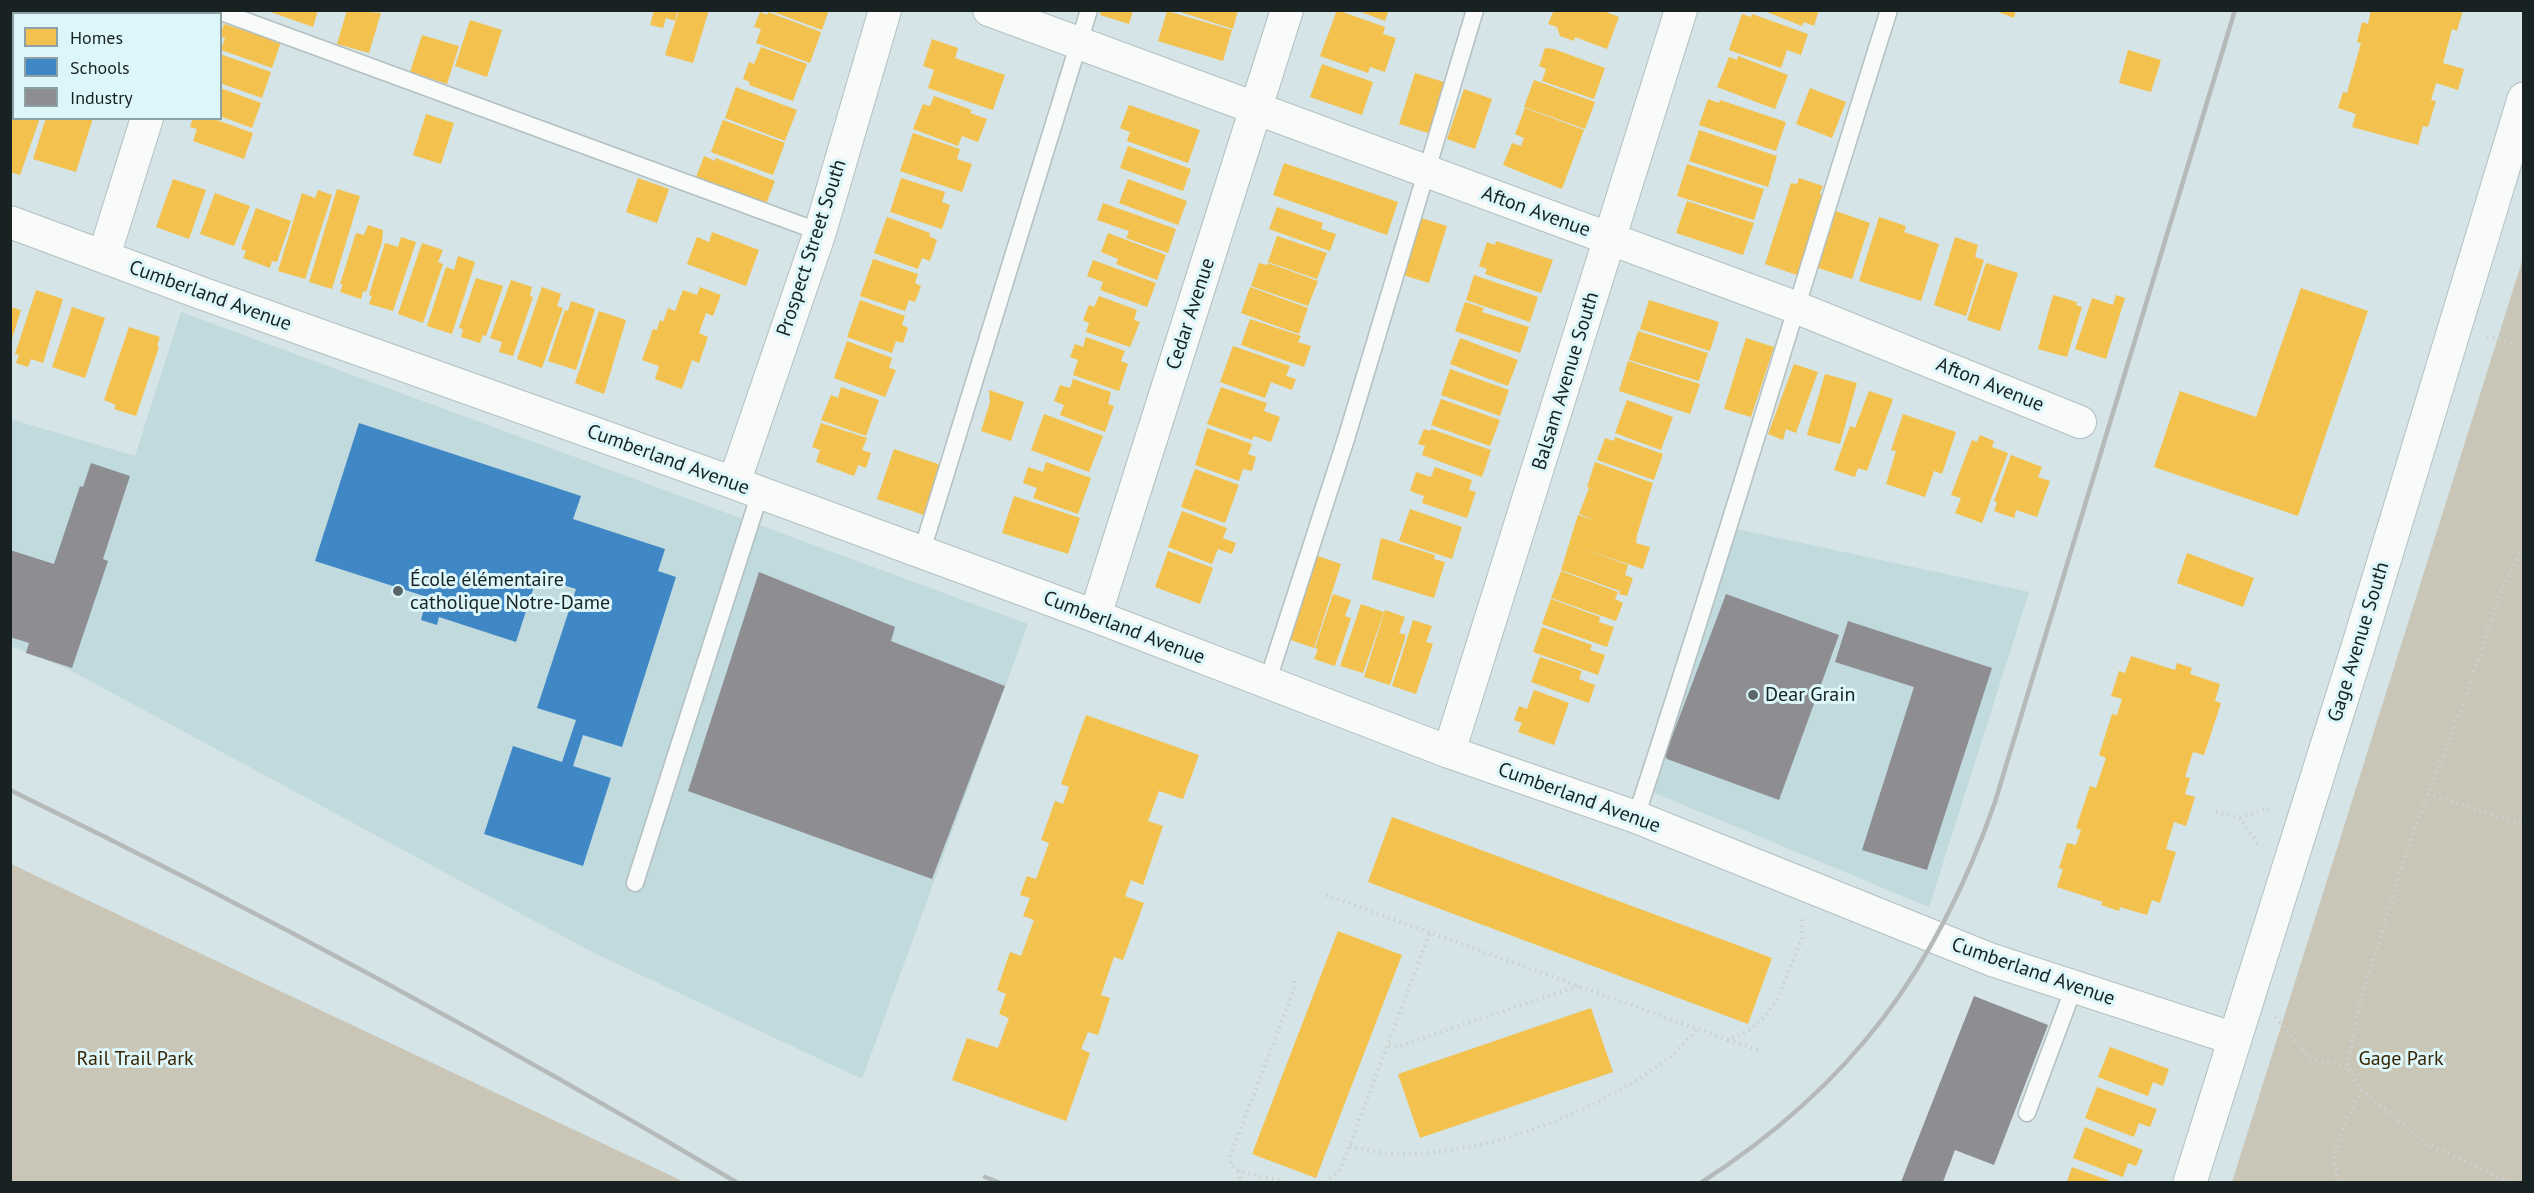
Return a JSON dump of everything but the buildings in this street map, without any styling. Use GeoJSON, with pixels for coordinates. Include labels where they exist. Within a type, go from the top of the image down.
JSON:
{"type":"FeatureCollection","features":[{"type":"Feature","properties":{"kind":"street","name":"Prospect Street South"},"geometry":{"type":"LineString","coordinates":[[747,488],[885,10]]}},
{"type":"Feature","properties":{"kind":"street","name":"Afton Avenue"},"geometry":{"type":"LineString","coordinates":[[988,10],[1796,307],[2080,422]]}},
{"type":"Feature","properties":{"kind":"street","name":"Cedar Avenue"},"geometry":{"type":"LineString","coordinates":[[1095,616],[1287,10]]}},
{"type":"Feature","properties":{"kind":"street","name":"Balsam Avenue South"},"geometry":{"type":"LineString","coordinates":[[1449,752],[1682,10]]}},
{"type":"Feature","properties":{"kind":"street","name":"Gage Avenue South"},"geometry":{"type":"LineString","coordinates":[[2190,1182],[2358,647],[2523,99]]}},
{"type":"Feature","properties":{"kind":"street"},"geometry":{"type":"LineString","coordinates":[[104,256],[146,120]]}},
{"type":"Feature","properties":{"kind":"street","name":"Cumberland Avenue"},"geometry":{"type":"LineString","coordinates":[[10,222],[747,488],[921,554],[1095,616],[1449,752],[1636,817],[1992,960],[2235,1039]]}},
{"type":"Feature","properties":{"kind":"lane"},"geometry":{"type":"LineString","coordinates":[[921,554],[1089,10]]}},
{"type":"Feature","properties":{"kind":"lane"},"geometry":{"type":"LineString","coordinates":[[1267,683],[1346,439],[1475,10]]}},
{"type":"Feature","properties":{"kind":"lane"},"geometry":{"type":"LineString","coordinates":[[1636,817],[1721,559],[1796,307],[1890,10]]}},
{"type":"Feature","properties":{"kind":"lane"},"geometry":{"type":"LineString","coordinates":[[222,12],[820,232]]}},
{"type":"Feature","properties":{"kind":"lane"},"geometry":{"type":"LineString","coordinates":[[635,883],[747,488]]}},
{"type":"Feature","properties":{"kind":"lane"},"geometry":{"type":"LineString","coordinates":[[2027,1113],[2074,987]]}},
{"type":"Feature","properties":{"kind":"path"},"geometry":{"type":"LineString","coordinates":[[2509,1182],[2427,1144],[2362,1090],[2347,1066],[2361,997],[2413,833],[2462,707],[2500,594],[2523,546]]}},
{"type":"Feature","properties":{"kind":"path"},"geometry":{"type":"LineString","coordinates":[[2428,794],[2523,825]]}},
{"type":"Feature","properties":{"kind":"path"},"geometry":{"type":"LineString","coordinates":[[2216,812],[2240,818],[2257,843],[2291,856]]}},
{"type":"Feature","properties":{"kind":"path"},"geometry":{"type":"LineString","coordinates":[[1728,1040],[1748,1031],[1765,1017],[1777,999],[1802,939],[1804,886]]}},
{"type":"Feature","properties":{"kind":"path"},"geometry":{"type":"LineString","coordinates":[[1326,895],[1759,1050]]}},
{"type":"Feature","properties":{"kind":"path"},"geometry":{"type":"LineString","coordinates":[[1325,1182],[1339,1171],[1350,1146],[1430,932]]}},
{"type":"Feature","properties":{"kind":"path"},"geometry":{"type":"LineString","coordinates":[[1285,1182],[1239,1171],[1231,1166],[1231,1154],[1295,987],[1294,977]]}},
{"type":"Feature","properties":{"kind":"path"},"geometry":{"type":"LineString","coordinates":[[1389,1045],[1397,1047],[1579,986]]}},
{"type":"Feature","properties":{"kind":"path"},"geometry":{"type":"LineString","coordinates":[[2244,1007],[2277,1017],[2311,1059],[2347,1066]]}},
{"type":"Feature","properties":{"kind":"path"},"geometry":{"type":"LineString","coordinates":[[1350,1146],[1394,1154],[1414,1153],[1454,1150],[1513,1135],[1611,1095],[1666,1060],[1698,1029]]}},
{"type":"Feature","properties":{"kind":"path"},"geometry":{"type":"LineString","coordinates":[[2338,1182],[2334,1157],[2343,1126],[2362,1090]]}},
{"type":"Feature","properties":{"kind":"path"},"geometry":{"type":"LineString","coordinates":[[1239,1171],[1240,1182]]}},
{"type":"Feature","properties":{"kind":"shaded area"},"geometry":{"type":"Polygon","coordinates":[[[181,312],[1028,624],[862,1079],[592,952],[68,669],[11,646],[10,419],[135,456],[181,312]]]}},
{"type":"Feature","properties":{"kind":"shaded area"},"geometry":{"type":"Polygon","coordinates":[[[1732,528],[2029,592],[1929,907],[1645,789],[1732,528]]]}},
{"type":"Feature","properties":{"kind":"green space","name":"Gage Park"},"geometry":{"type":"Polygon","coordinates":[[[2523,258],[2523,1182],[2232,1182],[2523,258]]]}},
{"type":"Feature","properties":{"kind":"green space","name":"Rail Trail Park"},"geometry":{"type":"Polygon","coordinates":[[[11,864],[674,1177],[683,1182],[11,1182],[11,864]]]}},
{"type":"Feature","properties":{"kind":"railway"},"geometry":{"type":"LineString","coordinates":[[1702,1182],[1755,1145],[1803,1105],[1845,1063],[1883,1018],[1916,970],[1946,918],[1972,862],[1995,802],[2235,10]]}},
{"type":"Feature","properties":{"kind":"railway"},"geometry":{"type":"LineString","coordinates":[[10,790],[195,882],[378,978],[558,1078],[736,1182]]}},
{"type":"Feature","properties":{"kind":"railway"},"geometry":{"type":"LineString","coordinates":[[985,1177],[998,1182]]}},
{"type":"Feature","properties":{"kind":"place","name":"École élémentaire catholique Notre-Dame"},"geometry":{"type":"Point","coordinates":[398,591]}},
{"type":"Feature","properties":{"kind":"place","name":"Dear Grain"},"geometry":{"type":"Point","coordinates":[1753,695]}}]}
